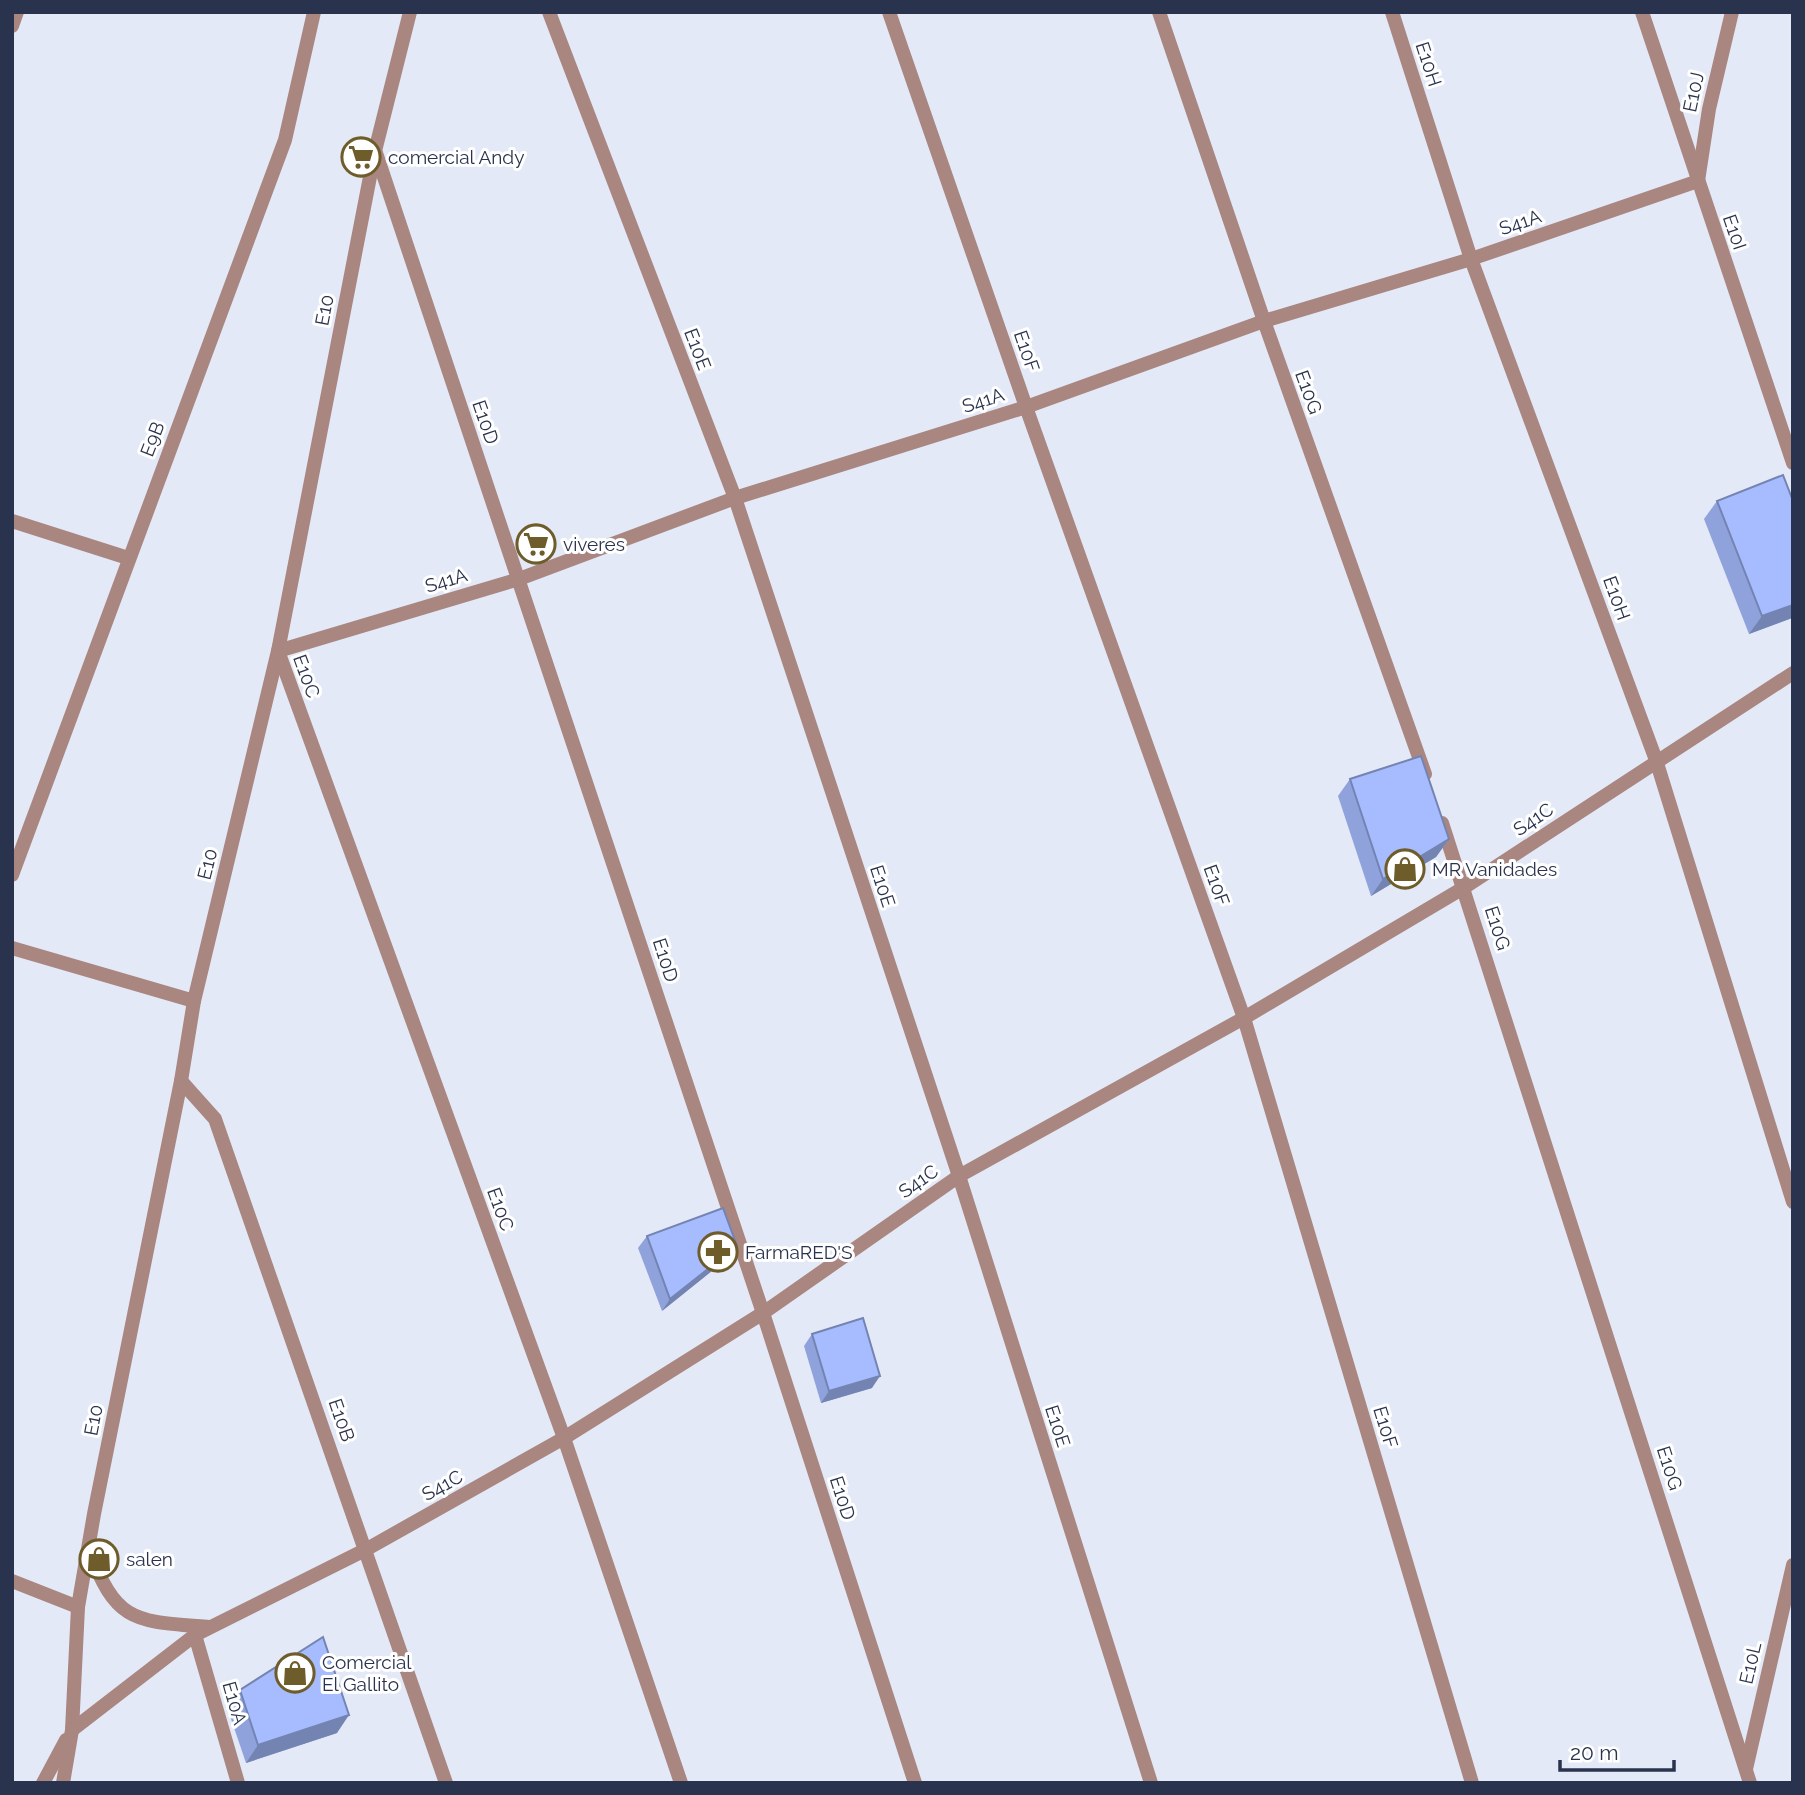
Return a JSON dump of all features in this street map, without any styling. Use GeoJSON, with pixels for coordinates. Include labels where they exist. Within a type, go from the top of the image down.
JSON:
{"type":"FeatureCollection","features":[{"type":"Feature","properties":{"kind":"street"},"geometry":{"type":"LineString","coordinates":[[12,26],[17,12]]}},
{"type":"Feature","properties":{"kind":"street","name":"E9B"},"geometry":{"type":"LineString","coordinates":[[12,875],[285,140],[314,12]]}},
{"type":"Feature","properties":{"kind":"street","name":"E10"},"geometry":{"type":"LineString","coordinates":[[63,1783],[72,1730],[78,1607],[181,1081],[194,1001],[278,651],[375,150],[410,12]]}},
{"type":"Feature","properties":{"kind":"street","name":"E10E"},"geometry":{"type":"LineString","coordinates":[[549,12],[734,498],[959,1176],[1151,1783]]}},
{"type":"Feature","properties":{"kind":"street","name":"E10F"},"geometry":{"type":"LineString","coordinates":[[890,12],[1026,407],[1244,1018],[1472,1783]]}},
{"type":"Feature","properties":{"kind":"street","name":"E10G"},"geometry":{"type":"LineString","coordinates":[[1159,12],[1264,321],[1427,782]]}},
{"type":"Feature","properties":{"kind":"street","name":"E10H"},"geometry":{"type":"LineString","coordinates":[[1392,12],[1471,259],[1657,760],[1793,1202]]}},
{"type":"Feature","properties":{"kind":"street","name":"E10I"},"geometry":{"type":"LineString","coordinates":[[1642,12],[1793,463]]}},
{"type":"Feature","properties":{"kind":"street","name":"E10J"},"geometry":{"type":"LineString","coordinates":[[1698,181],[1709,109],[1732,12]]}},
{"type":"Feature","properties":{"kind":"street","name":"E10D"},"geometry":{"type":"LineString","coordinates":[[375,150],[763,1313],[915,1783]]}},
{"type":"Feature","properties":{"kind":"street","name":"S41A"},"geometry":{"type":"LineString","coordinates":[[278,651],[519,579],[734,498],[1026,407],[1264,321],[1471,259],[1698,181]]}},
{"type":"Feature","properties":{"kind":"street"},"geometry":{"type":"LineString","coordinates":[[12,521],[128,558]]}},
{"type":"Feature","properties":{"kind":"street","name":"E10C"},"geometry":{"type":"LineString","coordinates":[[278,651],[564,1438],[681,1783]]}},
{"type":"Feature","properties":{"kind":"street","name":"S41C"},"geometry":{"type":"LineString","coordinates":[[72,1730],[195,1635],[367,1549],[564,1438],[763,1313],[959,1176],[1244,1018],[1465,887],[1793,673]]}},
{"type":"Feature","properties":{"kind":"street","name":"E10G"},"geometry":{"type":"LineString","coordinates":[[1437,808],[1465,887],[1748,1776]]}},
{"type":"Feature","properties":{"kind":"street"},"geometry":{"type":"LineString","coordinates":[[12,948],[194,1001]]}},
{"type":"Feature","properties":{"kind":"street","name":"E10B"},"geometry":{"type":"LineString","coordinates":[[181,1081],[215,1119],[367,1549],[446,1783]]}},
{"type":"Feature","properties":{"kind":"street"},"geometry":{"type":"LineString","coordinates":[[89,1549],[102,1585],[124,1611],[158,1622],[211,1627]]}},
{"type":"Feature","properties":{"kind":"street","name":"E10L"},"geometry":{"type":"LineString","coordinates":[[1748,1776],[1793,1565]]}},
{"type":"Feature","properties":{"kind":"street"},"geometry":{"type":"LineString","coordinates":[[12,1581],[78,1607]]}},
{"type":"Feature","properties":{"kind":"street","name":"E10A"},"geometry":{"type":"LineString","coordinates":[[195,1635],[238,1783]]}},
{"type":"Feature","properties":{"kind":"street"},"geometry":{"type":"LineString","coordinates":[[43,1783],[72,1730]]}},
{"type":"Feature","properties":{"kind":"building"},"geometry":{"type":"Polygon","coordinates":[[[1783,475],[1793,501],[1793,605],[1762,616],[1717,501],[1783,475]]]}},
{"type":"Feature","properties":{"kind":"building"},"geometry":{"type":"Polygon","coordinates":[[[1421,756],[1449,839],[1383,879],[1350,779],[1421,756]]]}},
{"type":"Feature","properties":{"kind":"building"},"geometry":{"type":"Polygon","coordinates":[[[723,1208],[737,1246],[670,1299],[647,1236],[723,1208]]]}},
{"type":"Feature","properties":{"kind":"building"},"geometry":{"type":"Polygon","coordinates":[[[863,1318],[880,1376],[829,1391],[812,1334],[863,1318]]]}},
{"type":"Feature","properties":{"kind":"building"},"geometry":{"type":"Polygon","coordinates":[[[323,1637],[349,1715],[258,1745],[240,1690],[323,1637]]]}},
{"type":"Feature","properties":{"kind":"place","name":"comercial Andy"},"geometry":{"type":"Point","coordinates":[361,157]}},
{"type":"Feature","properties":{"kind":"place","name":"viveres"},"geometry":{"type":"Point","coordinates":[536,544]}},
{"type":"Feature","properties":{"kind":"place","name":"MR Vanidades"},"geometry":{"type":"Point","coordinates":[1405,869]}},
{"type":"Feature","properties":{"kind":"place","name":"FarmaRED'S"},"geometry":{"type":"Point","coordinates":[718,1252]}},
{"type":"Feature","properties":{"kind":"place","name":"salen"},"geometry":{"type":"Point","coordinates":[99,1559]}},
{"type":"Feature","properties":{"kind":"place","name":"Comercial El Gallito"},"geometry":{"type":"Point","coordinates":[295,1673]}}]}
